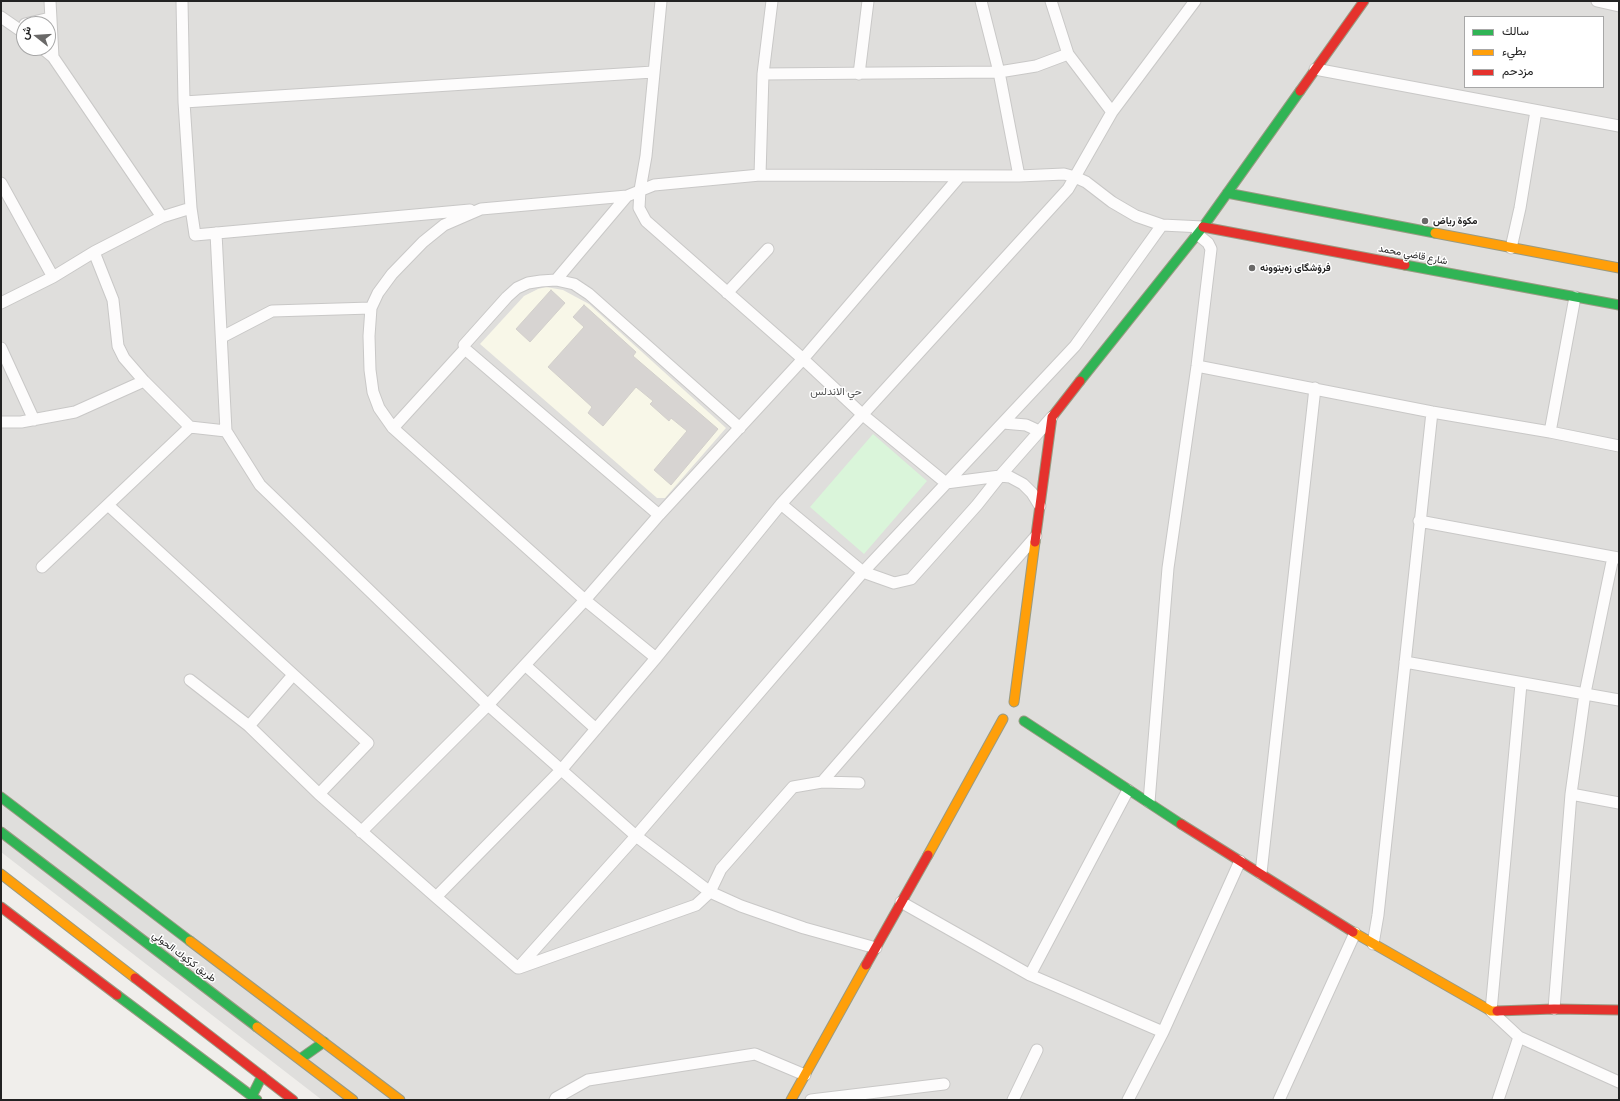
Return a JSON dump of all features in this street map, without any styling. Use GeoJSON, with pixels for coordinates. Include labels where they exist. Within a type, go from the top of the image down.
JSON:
{"type":"FeatureCollection","features":[{"type":"Feature","properties":{"kind":"main road"},"geometry":{"type":"LineString","coordinates":[[1003,719],[1013,726],[1021,710],[1036,536],[1052,417],[1200,231],[1364,1]]}},
{"type":"Feature","properties":{"kind":"main road"},"geometry":{"type":"LineString","coordinates":[[1227,193],[1619,268]]}},
{"type":"Feature","properties":{"kind":"main road","name":"شارع قاضي محمد"},"geometry":{"type":"LineString","coordinates":[[1200,231],[1619,305]]}},
{"type":"Feature","properties":{"kind":"main road"},"geometry":{"type":"LineString","coordinates":[[791,1100],[1003,719],[1004,708],[1021,710],[1128,790],[1373,944],[1491,1011],[1619,1010]]}},
{"type":"Feature","properties":{"kind":"main road"},"geometry":{"type":"LineString","coordinates":[[1,797],[400,1100]]}},
{"type":"Feature","properties":{"kind":"main road","name":"طريق كركوك الحولي"},"geometry":{"type":"LineString","coordinates":[[1,832],[353,1100]]}},
{"type":"Feature","properties":{"kind":"main road"},"geometry":{"type":"LineString","coordinates":[[1,874],[293,1100]]}},
{"type":"Feature","properties":{"kind":"main road"},"geometry":{"type":"LineString","coordinates":[[1,907],[255,1098],[262,1076]]}},
{"type":"Feature","properties":{"kind":"main road"},"geometry":{"type":"LineString","coordinates":[[300,1059],[324,1042]]}},
{"type":"Feature","properties":{"kind":"street"},"geometry":{"type":"LineString","coordinates":[[50,1],[50,16]]}},
{"type":"Feature","properties":{"kind":"street"},"geometry":{"type":"LineString","coordinates":[[182,1],[184,102],[191,208],[195,235],[627,196],[654,185],[666,183],[760,175],[1019,176],[1064,174],[1076,177],[1086,182],[1112,202],[1136,216],[1162,225],[1200,231],[1211,249],[1197,366],[1168,568],[1148,802]]}},
{"type":"Feature","properties":{"kind":"street"},"geometry":{"type":"LineString","coordinates":[[661,1],[646,156],[640,190],[639,208],[646,222],[803,359],[863,415],[946,483],[1010,476],[1023,484],[1040,506]]}},
{"type":"Feature","properties":{"kind":"street"},"geometry":{"type":"LineString","coordinates":[[760,175],[763,74],[772,1]]}},
{"type":"Feature","properties":{"kind":"street"},"geometry":{"type":"LineString","coordinates":[[860,74],[868,1]]}},
{"type":"Feature","properties":{"kind":"street"},"geometry":{"type":"LineString","coordinates":[[981,1],[999,72],[1019,176]]}},
{"type":"Feature","properties":{"kind":"street"},"geometry":{"type":"LineString","coordinates":[[1051,1],[1068,54],[1112,112]]}},
{"type":"Feature","properties":{"kind":"street"},"geometry":{"type":"LineString","coordinates":[[436,897],[562,769],[656,658],[781,504],[1068,189],[1112,112],[1195,1]]}},
{"type":"Feature","properties":{"kind":"street"},"geometry":{"type":"LineString","coordinates":[[1598,1],[1619,6]]}},
{"type":"Feature","properties":{"kind":"street"},"geometry":{"type":"LineString","coordinates":[[1,18],[16,24]]}},
{"type":"Feature","properties":{"kind":"street"},"geometry":{"type":"LineString","coordinates":[[763,74],[999,72],[1036,66],[1068,54]]}},
{"type":"Feature","properties":{"kind":"street"},"geometry":{"type":"LineString","coordinates":[[53,57],[162,217]]}},
{"type":"Feature","properties":{"kind":"street"},"geometry":{"type":"LineString","coordinates":[[1315,69],[1619,126]]}},
{"type":"Feature","properties":{"kind":"street"},"geometry":{"type":"LineString","coordinates":[[184,102],[653,72]]}},
{"type":"Feature","properties":{"kind":"street"},"geometry":{"type":"LineString","coordinates":[[1511,248],[1520,208],[1536,111]]}},
{"type":"Feature","properties":{"kind":"street"},"geometry":{"type":"LineString","coordinates":[[361,832],[488,705],[585,600],[660,515],[803,359],[960,176]]}},
{"type":"Feature","properties":{"kind":"street"},"geometry":{"type":"LineString","coordinates":[[1,183],[53,277]]}},
{"type":"Feature","properties":{"kind":"street"},"geometry":{"type":"LineString","coordinates":[[556,280],[627,196]]}},
{"type":"Feature","properties":{"kind":"street"},"geometry":{"type":"LineString","coordinates":[[1,303],[53,277],[94,252],[162,217],[191,208]]}},
{"type":"Feature","properties":{"kind":"street"},"geometry":{"type":"LineString","coordinates":[[481,209],[444,225],[423,242],[392,274],[378,293],[371,308],[369,336],[370,370],[373,392],[379,408],[393,428],[585,600],[656,658]]}},
{"type":"Feature","properties":{"kind":"street"},"geometry":{"type":"LineString","coordinates":[[518,968],[636,836],[863,572],[1075,346],[1162,225]]}},
{"type":"Feature","properties":{"kind":"street"},"geometry":{"type":"LineString","coordinates":[[216,233],[226,431],[260,485],[488,705],[636,836],[710,892],[741,906],[804,928],[876,948]]}},
{"type":"Feature","properties":{"kind":"street"},"geometry":{"type":"LineString","coordinates":[[727,292],[768,249]]}},
{"type":"Feature","properties":{"kind":"street"},"geometry":{"type":"LineString","coordinates":[[94,252],[112,300],[118,346],[129,365],[190,427],[226,431]]}},
{"type":"Feature","properties":{"kind":"street"},"geometry":{"type":"LineString","coordinates":[[393,428],[465,349],[464,345],[507,297],[517,288],[528,283],[541,280],[556,280],[574,284],[589,294],[740,428]]}},
{"type":"Feature","properties":{"kind":"street"},"geometry":{"type":"LineString","coordinates":[[1550,432],[1575,297]]}},
{"type":"Feature","properties":{"kind":"street"},"geometry":{"type":"LineString","coordinates":[[222,337],[272,310],[371,308]]}},
{"type":"Feature","properties":{"kind":"street"},"geometry":{"type":"LineString","coordinates":[[1,348],[34,420]]}},
{"type":"Feature","properties":{"kind":"street"},"geometry":{"type":"LineString","coordinates":[[465,349],[660,515]]}},
{"type":"Feature","properties":{"kind":"street"},"geometry":{"type":"LineString","coordinates":[[1197,366],[1432,412],[1550,432],[1619,446]]}},
{"type":"Feature","properties":{"kind":"street"},"geometry":{"type":"LineString","coordinates":[[1,422],[21,422],[75,412],[144,381]]}},
{"type":"Feature","properties":{"kind":"street"},"geometry":{"type":"LineString","coordinates":[[1262,873],[1315,388]]}},
{"type":"Feature","properties":{"kind":"street"},"geometry":{"type":"LineString","coordinates":[[1373,944],[1378,915],[1419,521],[1432,412]]}},
{"type":"Feature","properties":{"kind":"street"},"geometry":{"type":"LineString","coordinates":[[781,504],[863,572],[894,583],[911,579],[977,505],[1000,476],[1052,417]]}},
{"type":"Feature","properties":{"kind":"street"},"geometry":{"type":"LineString","coordinates":[[1003,423],[1026,425],[1039,431]]}},
{"type":"Feature","properties":{"kind":"street"},"geometry":{"type":"LineString","coordinates":[[42,567],[190,427]]}},
{"type":"Feature","properties":{"kind":"street"},"geometry":{"type":"LineString","coordinates":[[108,505],[368,743],[319,794]]}},
{"type":"Feature","properties":{"kind":"street"},"geometry":{"type":"LineString","coordinates":[[1419,521],[1616,558],[1585,693],[1571,794],[1554,1010]]}},
{"type":"Feature","properties":{"kind":"street"},"geometry":{"type":"LineString","coordinates":[[822,782],[1036,536]]}},
{"type":"Feature","properties":{"kind":"street"},"geometry":{"type":"LineString","coordinates":[[1405,662],[1521,684],[1585,693],[1619,700]]}},
{"type":"Feature","properties":{"kind":"street"},"geometry":{"type":"LineString","coordinates":[[525,665],[596,729]]}},
{"type":"Feature","properties":{"kind":"street"},"geometry":{"type":"LineString","coordinates":[[249,726],[293,675]]}},
{"type":"Feature","properties":{"kind":"street"},"geometry":{"type":"LineString","coordinates":[[190,680],[249,726],[319,794],[361,832],[518,968]]}},
{"type":"Feature","properties":{"kind":"street"},"geometry":{"type":"LineString","coordinates":[[1521,684],[1491,1011],[1519,1036],[1619,1082]]}},
{"type":"Feature","properties":{"kind":"street"},"geometry":{"type":"LineString","coordinates":[[518,968],[696,905],[710,892],[721,869],[793,787],[822,782],[859,784]]}},
{"type":"Feature","properties":{"kind":"street"},"geometry":{"type":"LineString","coordinates":[[1030,975],[1128,790]]}},
{"type":"Feature","properties":{"kind":"street"},"geometry":{"type":"LineString","coordinates":[[1571,794],[1619,803]]}},
{"type":"Feature","properties":{"kind":"street"},"geometry":{"type":"LineString","coordinates":[[1128,1100],[1163,1032],[1240,861]]}},
{"type":"Feature","properties":{"kind":"street"},"geometry":{"type":"LineString","coordinates":[[901,902],[1030,975],[1163,1032]]}},
{"type":"Feature","properties":{"kind":"street"},"geometry":{"type":"LineString","coordinates":[[1280,1100],[1355,933]]}},
{"type":"Feature","properties":{"kind":"street"},"geometry":{"type":"LineString","coordinates":[[1498,1100],[1519,1036]]}},
{"type":"Feature","properties":{"kind":"street"},"geometry":{"type":"LineString","coordinates":[[1013,1100],[1037,1050]]}},
{"type":"Feature","properties":{"kind":"street"},"geometry":{"type":"LineString","coordinates":[[555,1100],[588,1080],[755,1054],[805,1075]]}},
{"type":"Feature","properties":{"kind":"street"},"geometry":{"type":"LineString","coordinates":[[811,1100],[944,1084]]}},
{"type":"Feature","properties":{"kind":"shaded area"},"geometry":{"type":"Polygon","coordinates":[[[1,1],[1619,1],[1619,1100],[322,1100],[1,852],[1,1]]]}},
{"type":"Feature","properties":{"kind":"shaded area"},"geometry":{"type":"Polygon","coordinates":[[[546,287],[563,290],[589,304],[726,428],[665,498],[657,498],[480,344],[524,296],[546,287]]]}},
{"type":"Feature","properties":{"kind":"green space"},"geometry":{"type":"Polygon","coordinates":[[[873,434],[927,481],[864,554],[810,507],[873,434]]]}},
{"type":"Feature","properties":{"kind":"building"},"geometry":{"type":"Polygon","coordinates":[[[551,290],[565,303],[530,342],[516,329],[551,290]]]}},
{"type":"Feature","properties":{"kind":"building"},"geometry":{"type":"Polygon","coordinates":[[[584,305],[636,352],[633,356],[718,429],[671,485],[654,470],[687,431],[671,418],[669,421],[650,404],[653,401],[636,387],[603,426],[588,413],[592,407],[548,367],[584,327],[573,317],[584,305]]]}},
{"type":"Feature","properties":{"kind":"traffic: fast"},"geometry":{"type":"LineString","coordinates":[[1080,381],[1203,227],[1300,91]]}},
{"type":"Feature","properties":{"kind":"traffic: fast"},"geometry":{"type":"LineString","coordinates":[[1227,193],[1435,233]]}},
{"type":"Feature","properties":{"kind":"traffic: fast"},"geometry":{"type":"LineString","coordinates":[[1405,265],[1619,305]]}},
{"type":"Feature","properties":{"kind":"traffic: fast"},"geometry":{"type":"LineString","coordinates":[[1024,721],[1181,824]]}},
{"type":"Feature","properties":{"kind":"traffic: fast"},"geometry":{"type":"LineString","coordinates":[[1,797],[190,941]]}},
{"type":"Feature","properties":{"kind":"traffic: fast"},"geometry":{"type":"LineString","coordinates":[[1,832],[257,1027]]}},
{"type":"Feature","properties":{"kind":"traffic: fast"},"geometry":{"type":"LineString","coordinates":[[117,995],[257,1100]]}},
{"type":"Feature","properties":{"kind":"traffic: fast"},"geometry":{"type":"LineString","coordinates":[[300,1059],[324,1042]]}},
{"type":"Feature","properties":{"kind":"traffic: fast"},"geometry":{"type":"LineString","coordinates":[[252,1096],[262,1076]]}},
{"type":"Feature","properties":{"kind":"traffic: slow"},"geometry":{"type":"LineString","coordinates":[[1435,233],[1619,268]]}},
{"type":"Feature","properties":{"kind":"traffic: slow"},"geometry":{"type":"LineString","coordinates":[[1014,702],[1035,542]]}},
{"type":"Feature","properties":{"kind":"traffic: slow"},"geometry":{"type":"LineString","coordinates":[[928,855],[1003,719]]}},
{"type":"Feature","properties":{"kind":"traffic: slow"},"geometry":{"type":"LineString","coordinates":[[1,874],[135,978]]}},
{"type":"Feature","properties":{"kind":"traffic: slow"},"geometry":{"type":"LineString","coordinates":[[1353,932],[1491,1011],[1497,1011]]}},
{"type":"Feature","properties":{"kind":"traffic: slow"},"geometry":{"type":"LineString","coordinates":[[190,941],[400,1100]]}},
{"type":"Feature","properties":{"kind":"traffic: slow"},"geometry":{"type":"LineString","coordinates":[[791,1100],[866,965]]}},
{"type":"Feature","properties":{"kind":"traffic: slow"},"geometry":{"type":"LineString","coordinates":[[257,1027],[353,1100]]}},
{"type":"Feature","properties":{"kind":"traffic: jam"},"geometry":{"type":"LineString","coordinates":[[1300,91],[1364,1]]}},
{"type":"Feature","properties":{"kind":"traffic: jam"},"geometry":{"type":"LineString","coordinates":[[1203,227],[1405,265]]}},
{"type":"Feature","properties":{"kind":"traffic: jam"},"geometry":{"type":"LineString","coordinates":[[1035,542],[1052,417],[1080,381]]}},
{"type":"Feature","properties":{"kind":"traffic: jam"},"geometry":{"type":"LineString","coordinates":[[1181,824],[1353,932]]}},
{"type":"Feature","properties":{"kind":"traffic: jam"},"geometry":{"type":"LineString","coordinates":[[866,965],[928,855]]}},
{"type":"Feature","properties":{"kind":"traffic: jam"},"geometry":{"type":"LineString","coordinates":[[1,907],[117,995]]}},
{"type":"Feature","properties":{"kind":"traffic: jam"},"geometry":{"type":"LineString","coordinates":[[135,978],[293,1100]]}},
{"type":"Feature","properties":{"kind":"traffic: jam"},"geometry":{"type":"LineString","coordinates":[[1497,1011],[1554,1009],[1619,1010]]}},
{"type":"Feature","properties":{"kind":"place","name":"مكوة رياض"},"geometry":{"type":"Point","coordinates":[1425,221]}},
{"type":"Feature","properties":{"kind":"place","name":"فرۆشگای زەیتوونە"},"geometry":{"type":"Point","coordinates":[1252,268]}},
{"type":"Feature","properties":{"kind":"district","name":"حي الاندلس"},"geometry":{"type":"Point","coordinates":[836,392]}}]}
